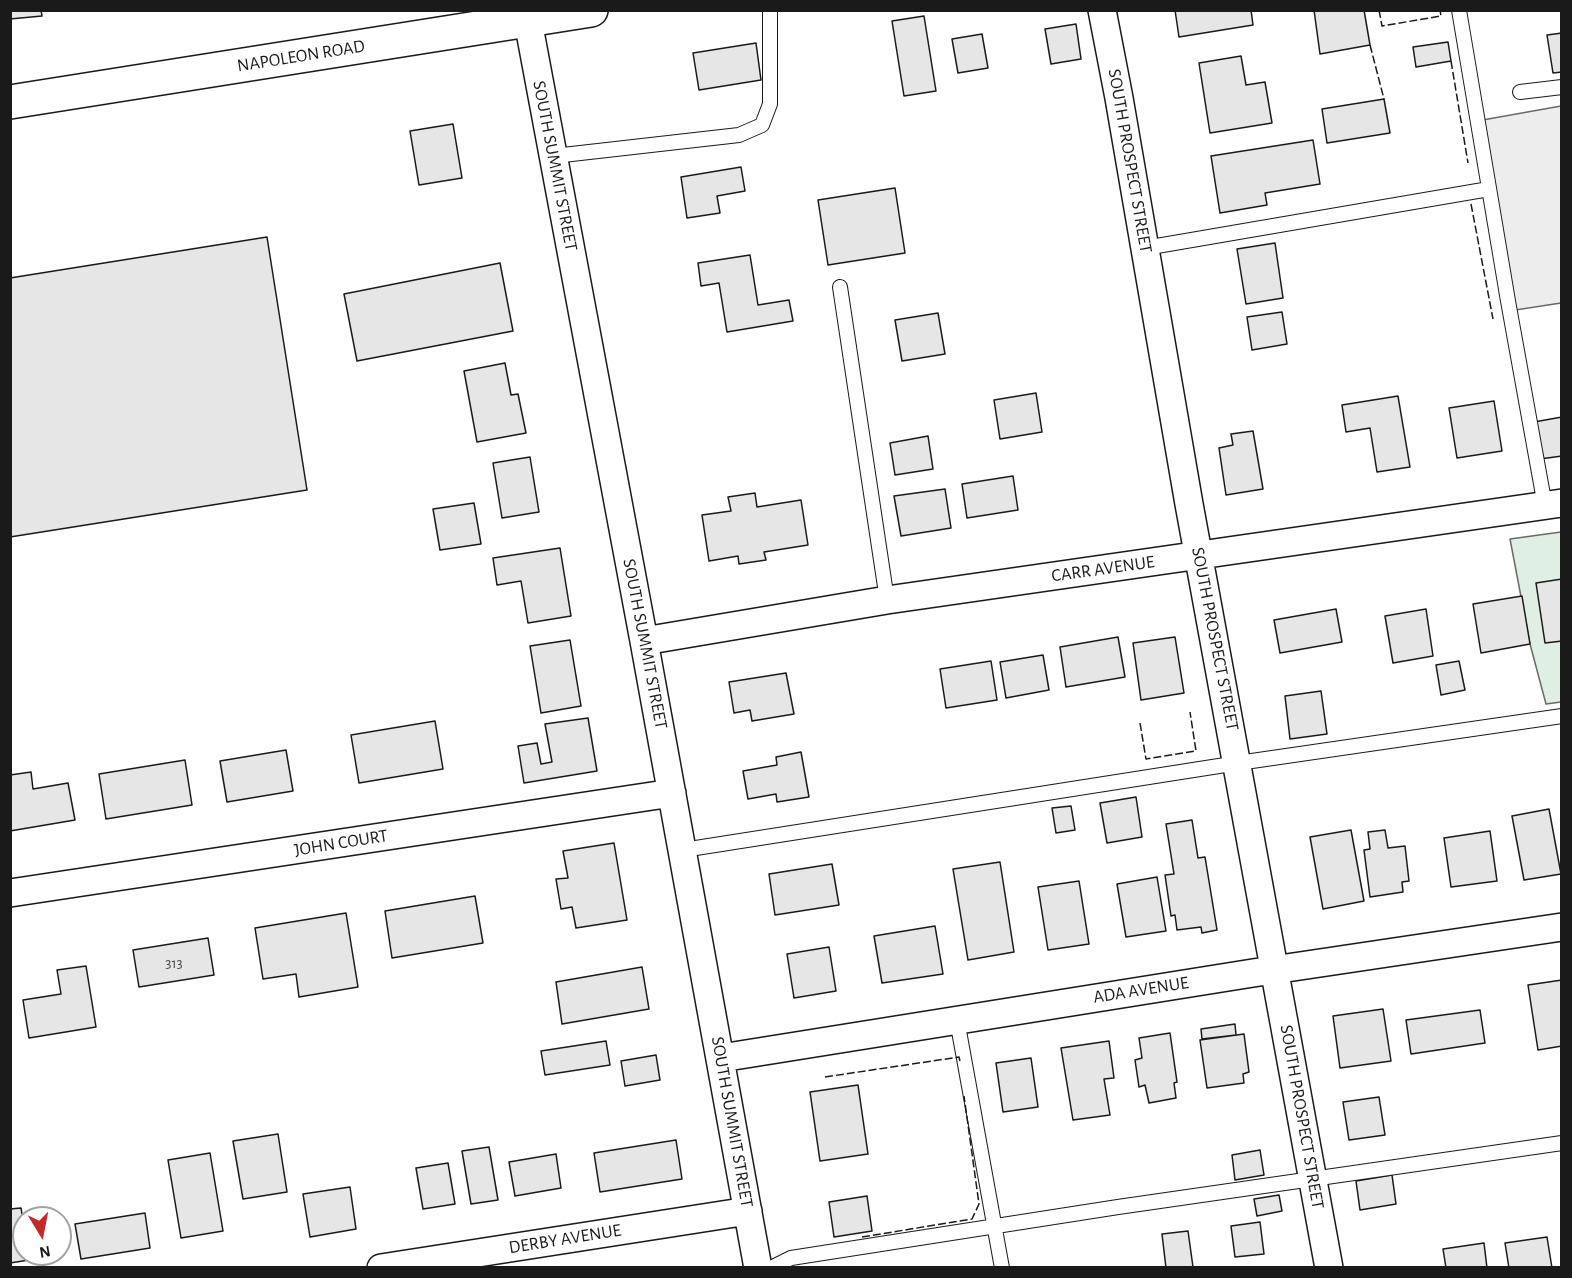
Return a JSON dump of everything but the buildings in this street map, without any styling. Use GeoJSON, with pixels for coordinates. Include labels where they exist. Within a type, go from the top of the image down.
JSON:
{"type":"FeatureCollection","features":[{"type":"Feature","properties":{"kind":"main road","name":"NAPOLEON ROAD"},"geometry":{"type":"LineString","coordinates":[[10,102],[591,10]]}},
{"type":"Feature","properties":{"kind":"street","name":"SOUTH PROSPECT STREET"},"geometry":{"type":"LineString","coordinates":[[1102,10],[1329,1268]]}},
{"type":"Feature","properties":{"kind":"street","name":"SOUTH SUMMIT STREET"},"geometry":{"type":"LineString","coordinates":[[528,21],[645,641],[758,1268]]}},
{"type":"Feature","properties":{"kind":"street","name":"CARR AVENUE"},"geometry":{"type":"LineString","coordinates":[[645,641],[888,600],[1553,504]]}},
{"type":"Feature","properties":{"kind":"street","name":"JOHN COURT"},"geometry":{"type":"LineString","coordinates":[[10,893],[672,793]]}},
{"type":"Feature","properties":{"kind":"street","name":"ADA AVENUE"},"geometry":{"type":"LineString","coordinates":[[721,1058],[1276,969],[1562,927]]}},
{"type":"Feature","properties":{"kind":"street","name":"DERBY AVENUE"},"geometry":{"type":"LineString","coordinates":[[381,1268],[748,1211]]}},
{"type":"Feature","properties":{"kind":"lane"},"geometry":{"type":"LineString","coordinates":[[554,156],[739,135],[762,125],[770,105],[770,10]]}},
{"type":"Feature","properties":{"kind":"lane"},"geometry":{"type":"LineString","coordinates":[[1459,10],[1489,189],[1553,504]]}},
{"type":"Feature","properties":{"kind":"lane"},"geometry":{"type":"LineString","coordinates":[[1520,92],[1562,87]]}},
{"type":"Feature","properties":{"kind":"lane"},"geometry":{"type":"LineString","coordinates":[[1145,248],[1489,189]]}},
{"type":"Feature","properties":{"kind":"lane"},"geometry":{"type":"LineString","coordinates":[[840,288],[888,600]]}},
{"type":"Feature","properties":{"kind":"lane"},"geometry":{"type":"LineString","coordinates":[[683,850],[1238,763],[1562,716]]}},
{"type":"Feature","properties":{"kind":"lane"},"geometry":{"type":"LineString","coordinates":[[957,1020],[1002,1268]]}},
{"type":"Feature","properties":{"kind":"lane"},"geometry":{"type":"LineString","coordinates":[[771,1268],[791,1258],[1562,1143]]}},
{"type":"Feature","properties":{"kind":"green space"},"geometry":{"type":"Polygon","coordinates":[[[1561,532],[1561,702],[1546,704],[1530,644],[1510,539],[1561,532]]]}},
{"type":"Feature","properties":{"kind":"shaded area"},"geometry":{"type":"Polygon","coordinates":[[[1561,106],[1561,303],[1509,311],[1477,121],[1561,106]]]}},
{"type":"Feature","properties":{"kind":"fence"},"geometry":{"type":"LineString","coordinates":[[1379,10],[1382,26],[1441,16],[1440,10]]}},
{"type":"Feature","properties":{"kind":"fence"},"geometry":{"type":"LineString","coordinates":[[1370,45],[1384,99]]}},
{"type":"Feature","properties":{"kind":"fence"},"geometry":{"type":"LineString","coordinates":[[1451,61],[1468,163]]}},
{"type":"Feature","properties":{"kind":"fence"},"geometry":{"type":"LineString","coordinates":[[1471,204],[1493,319]]}},
{"type":"Feature","properties":{"kind":"fence"},"geometry":{"type":"LineString","coordinates":[[1140,723],[1146,759],[1196,751],[1190,712]]}},
{"type":"Feature","properties":{"kind":"fence"},"geometry":{"type":"LineString","coordinates":[[825,1077],[959,1057],[960,1061]]}},
{"type":"Feature","properties":{"kind":"fence"},"geometry":{"type":"LineString","coordinates":[[862,1237],[972,1219],[979,1204],[964,1096]]}}]}
